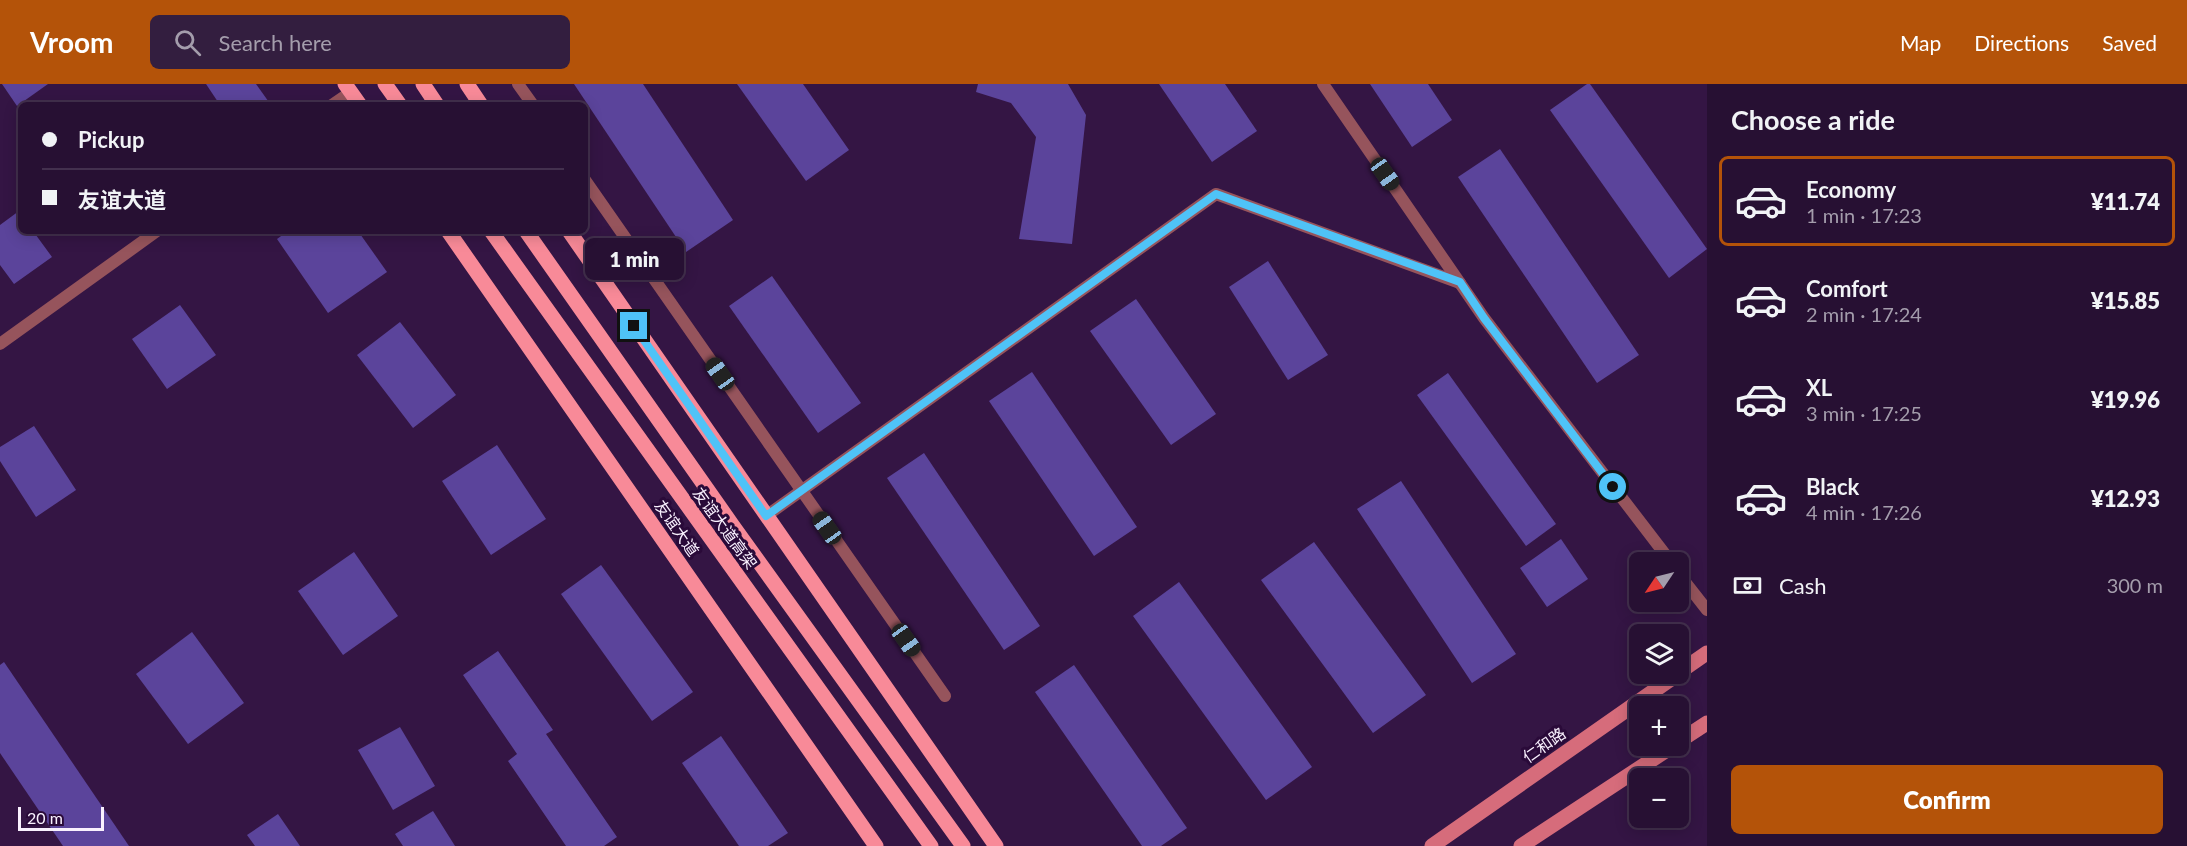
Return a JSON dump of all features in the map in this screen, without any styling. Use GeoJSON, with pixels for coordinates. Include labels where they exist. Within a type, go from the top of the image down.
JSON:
{"type":"FeatureCollection","features":[{"type":"Feature","properties":{"kind":"main road"},"geometry":{"type":"LineString","coordinates":[[386,84],[398,102]]}},
{"type":"Feature","properties":{"kind":"main road"},"geometry":{"type":"LineString","coordinates":[[423,84],[435,102]]}},
{"type":"Feature","properties":{"kind":"main road"},"geometry":{"type":"LineString","coordinates":[[467,84],[479,102]]}},
{"type":"Feature","properties":{"kind":"main road"},"geometry":{"type":"LineString","coordinates":[[348,88],[358,102]]}},
{"type":"Feature","properties":{"kind":"main road","name":"友谊大道"},"geometry":{"type":"LineString","coordinates":[[450,234],[876,846]]}},
{"type":"Feature","properties":{"kind":"main road","name":"友谊大道高架"},"geometry":{"type":"LineString","coordinates":[[493,234],[930,846]]}},
{"type":"Feature","properties":{"kind":"main road","name":"友谊大道高架"},"geometry":{"type":"LineString","coordinates":[[528,234],[733,526],[963,846]]}},
{"type":"Feature","properties":{"kind":"main road"},"geometry":{"type":"LineString","coordinates":[[571,234],[996,846]]}},
{"type":"Feature","properties":{"kind":"main road","name":"仁和路"},"geometry":{"type":"LineString","coordinates":[[1689,665],[1707,653]]}},
{"type":"Feature","properties":{"kind":"main road","name":"仁和路"},"geometry":{"type":"LineString","coordinates":[[1432,846],[1662,684]]}},
{"type":"Feature","properties":{"kind":"main road"},"geometry":{"type":"LineString","coordinates":[[1689,735],[1707,723]]}},
{"type":"Feature","properties":{"kind":"main road"},"geometry":{"type":"LineString","coordinates":[[1521,846],[1658,756]]}},
{"type":"Feature","properties":{"kind":"lane"},"geometry":{"type":"LineString","coordinates":[[518,84],[531,102]]}},
{"type":"Feature","properties":{"kind":"lane"},"geometry":{"type":"LineString","coordinates":[[1323,84],[1484,318],[1663,552]]}},
{"type":"Feature","properties":{"kind":"lane"},"geometry":{"type":"LineString","coordinates":[[335,102],[348,88]]}},
{"type":"Feature","properties":{"kind":"lane"},"geometry":{"type":"LineString","coordinates":[[588,184],[945,696]]}},
{"type":"Feature","properties":{"kind":"lane"},"geometry":{"type":"LineString","coordinates":[[766,516],[1216,194],[1460,282]]}},
{"type":"Feature","properties":{"kind":"lane"},"geometry":{"type":"LineString","coordinates":[[0,344],[153,234]]}},
{"type":"Feature","properties":{"kind":"lane"},"geometry":{"type":"LineString","coordinates":[[1689,587],[1707,610]]}},
{"type":"Feature","properties":{"kind":"building"},"geometry":{"type":"Polygon","coordinates":[[[2,84],[48,84],[23,102],[18,102],[17,106],[2,84]]]}},
{"type":"Feature","properties":{"kind":"building"},"geometry":{"type":"Polygon","coordinates":[[[206,84],[256,84],[269,102],[218,102],[206,84]]]}},
{"type":"Feature","properties":{"kind":"building"},"geometry":{"type":"Polygon","coordinates":[[[574,84],[643,84],[733,220],[686,252],[574,84]]]}},
{"type":"Feature","properties":{"kind":"building"},"geometry":{"type":"Polygon","coordinates":[[[737,84],[803,84],[849,150],[806,181],[737,84]]]}},
{"type":"Feature","properties":{"kind":"building"},"geometry":{"type":"Polygon","coordinates":[[[978,84],[1068,84],[1086,115],[1072,244],[1019,239],[1036,137],[1011,103],[976,92],[978,84]]]}},
{"type":"Feature","properties":{"kind":"building"},"geometry":{"type":"Polygon","coordinates":[[[1159,84],[1225,84],[1257,131],[1212,162],[1159,84]]]}},
{"type":"Feature","properties":{"kind":"building"},"geometry":{"type":"Polygon","coordinates":[[[1370,84],[1428,84],[1452,120],[1412,147],[1370,84]]]}},
{"type":"Feature","properties":{"kind":"building"},"geometry":{"type":"Polygon","coordinates":[[[1590,84],[1707,249],[1669,278],[1550,110],[1590,84]]]}},
{"type":"Feature","properties":{"kind":"building"},"geometry":{"type":"Polygon","coordinates":[[[1500,149],[1639,355],[1597,383],[1458,177],[1500,149]]]}},
{"type":"Feature","properties":{"kind":"building"},"geometry":{"type":"Polygon","coordinates":[[[18,212],[18,234],[35,234],[52,257],[14,284],[0,265],[0,225],[18,212]]]}},
{"type":"Feature","properties":{"kind":"building"},"geometry":{"type":"Polygon","coordinates":[[[284,234],[360,234],[387,272],[328,313],[277,239],[284,234]]]}},
{"type":"Feature","properties":{"kind":"building"},"geometry":{"type":"Polygon","coordinates":[[[1268,261],[1328,355],[1288,380],[1229,287],[1268,261]]]}},
{"type":"Feature","properties":{"kind":"building"},"geometry":{"type":"Polygon","coordinates":[[[772,276],[861,403],[818,433],[729,306],[772,276]]]}},
{"type":"Feature","properties":{"kind":"building"},"geometry":{"type":"Polygon","coordinates":[[[1136,299],[1216,414],[1171,445],[1090,331],[1136,299]]]}},
{"type":"Feature","properties":{"kind":"building"},"geometry":{"type":"Polygon","coordinates":[[[180,305],[216,355],[167,389],[132,339],[180,305]]]}},
{"type":"Feature","properties":{"kind":"building"},"geometry":{"type":"Polygon","coordinates":[[[400,322],[456,395],[413,428],[357,355],[400,322]]]}},
{"type":"Feature","properties":{"kind":"building"},"geometry":{"type":"Polygon","coordinates":[[[1032,372],[1137,527],[1094,556],[989,401],[1032,372]]]}},
{"type":"Feature","properties":{"kind":"building"},"geometry":{"type":"Polygon","coordinates":[[[1448,373],[1556,524],[1526,546],[1417,395],[1448,373]]]}},
{"type":"Feature","properties":{"kind":"building"},"geometry":{"type":"Polygon","coordinates":[[[34,426],[76,490],[36,517],[0,461],[0,447],[34,426]]]}},
{"type":"Feature","properties":{"kind":"building"},"geometry":{"type":"Polygon","coordinates":[[[497,445],[546,519],[491,555],[442,481],[497,445]]]}},
{"type":"Feature","properties":{"kind":"building"},"geometry":{"type":"Polygon","coordinates":[[[924,453],[1040,626],[1004,650],[887,478],[924,453]]]}},
{"type":"Feature","properties":{"kind":"building"},"geometry":{"type":"Polygon","coordinates":[[[1401,481],[1516,654],[1472,683],[1357,509],[1401,481]]]}},
{"type":"Feature","properties":{"kind":"building"},"geometry":{"type":"Polygon","coordinates":[[[1561,539],[1588,579],[1547,607],[1520,568],[1561,539]]]}},
{"type":"Feature","properties":{"kind":"building"},"geometry":{"type":"Polygon","coordinates":[[[1314,542],[1426,695],[1373,733],[1261,580],[1314,542]]]}},
{"type":"Feature","properties":{"kind":"building"},"geometry":{"type":"Polygon","coordinates":[[[354,552],[398,616],[343,655],[298,591],[354,552]]]}},
{"type":"Feature","properties":{"kind":"building"},"geometry":{"type":"Polygon","coordinates":[[[601,565],[693,692],[652,721],[561,594],[601,565]]]}},
{"type":"Feature","properties":{"kind":"building"},"geometry":{"type":"Polygon","coordinates":[[[1179,582],[1312,767],[1266,800],[1133,616],[1179,582]]]}},
{"type":"Feature","properties":{"kind":"building"},"geometry":{"type":"Polygon","coordinates":[[[192,632],[244,703],[188,744],[136,674],[192,632]]]}},
{"type":"Feature","properties":{"kind":"building"},"geometry":{"type":"Polygon","coordinates":[[[498,651],[553,730],[546,734],[617,837],[604,846],[566,846],[508,761],[517,754],[463,675],[498,651]]]}},
{"type":"Feature","properties":{"kind":"building"},"geometry":{"type":"Polygon","coordinates":[[[4,662],[129,846],[63,846],[0,753],[0,665],[4,662]]]}},
{"type":"Feature","properties":{"kind":"building"},"geometry":{"type":"Polygon","coordinates":[[[1074,665],[1187,828],[1161,846],[1142,846],[1035,692],[1074,665]]]}},
{"type":"Feature","properties":{"kind":"building"},"geometry":{"type":"Polygon","coordinates":[[[400,727],[435,786],[393,810],[358,750],[400,727]]]}},
{"type":"Feature","properties":{"kind":"building"},"geometry":{"type":"Polygon","coordinates":[[[721,736],[788,833],[768,846],[739,846],[682,763],[721,736]]]}},
{"type":"Feature","properties":{"kind":"building"},"geometry":{"type":"Polygon","coordinates":[[[433,811],[455,846],[403,846],[395,834],[433,811]]]}},
{"type":"Feature","properties":{"kind":"building"},"geometry":{"type":"Polygon","coordinates":[[[278,814],[300,846],[255,846],[247,835],[278,814]]]}},
{"type":"Feature","properties":{"kind":"route"},"geometry":{"type":"LineString","coordinates":[[634,326],[766,516],[1216,194],[1460,282],[1484,318],[1613,487]]}}]}
